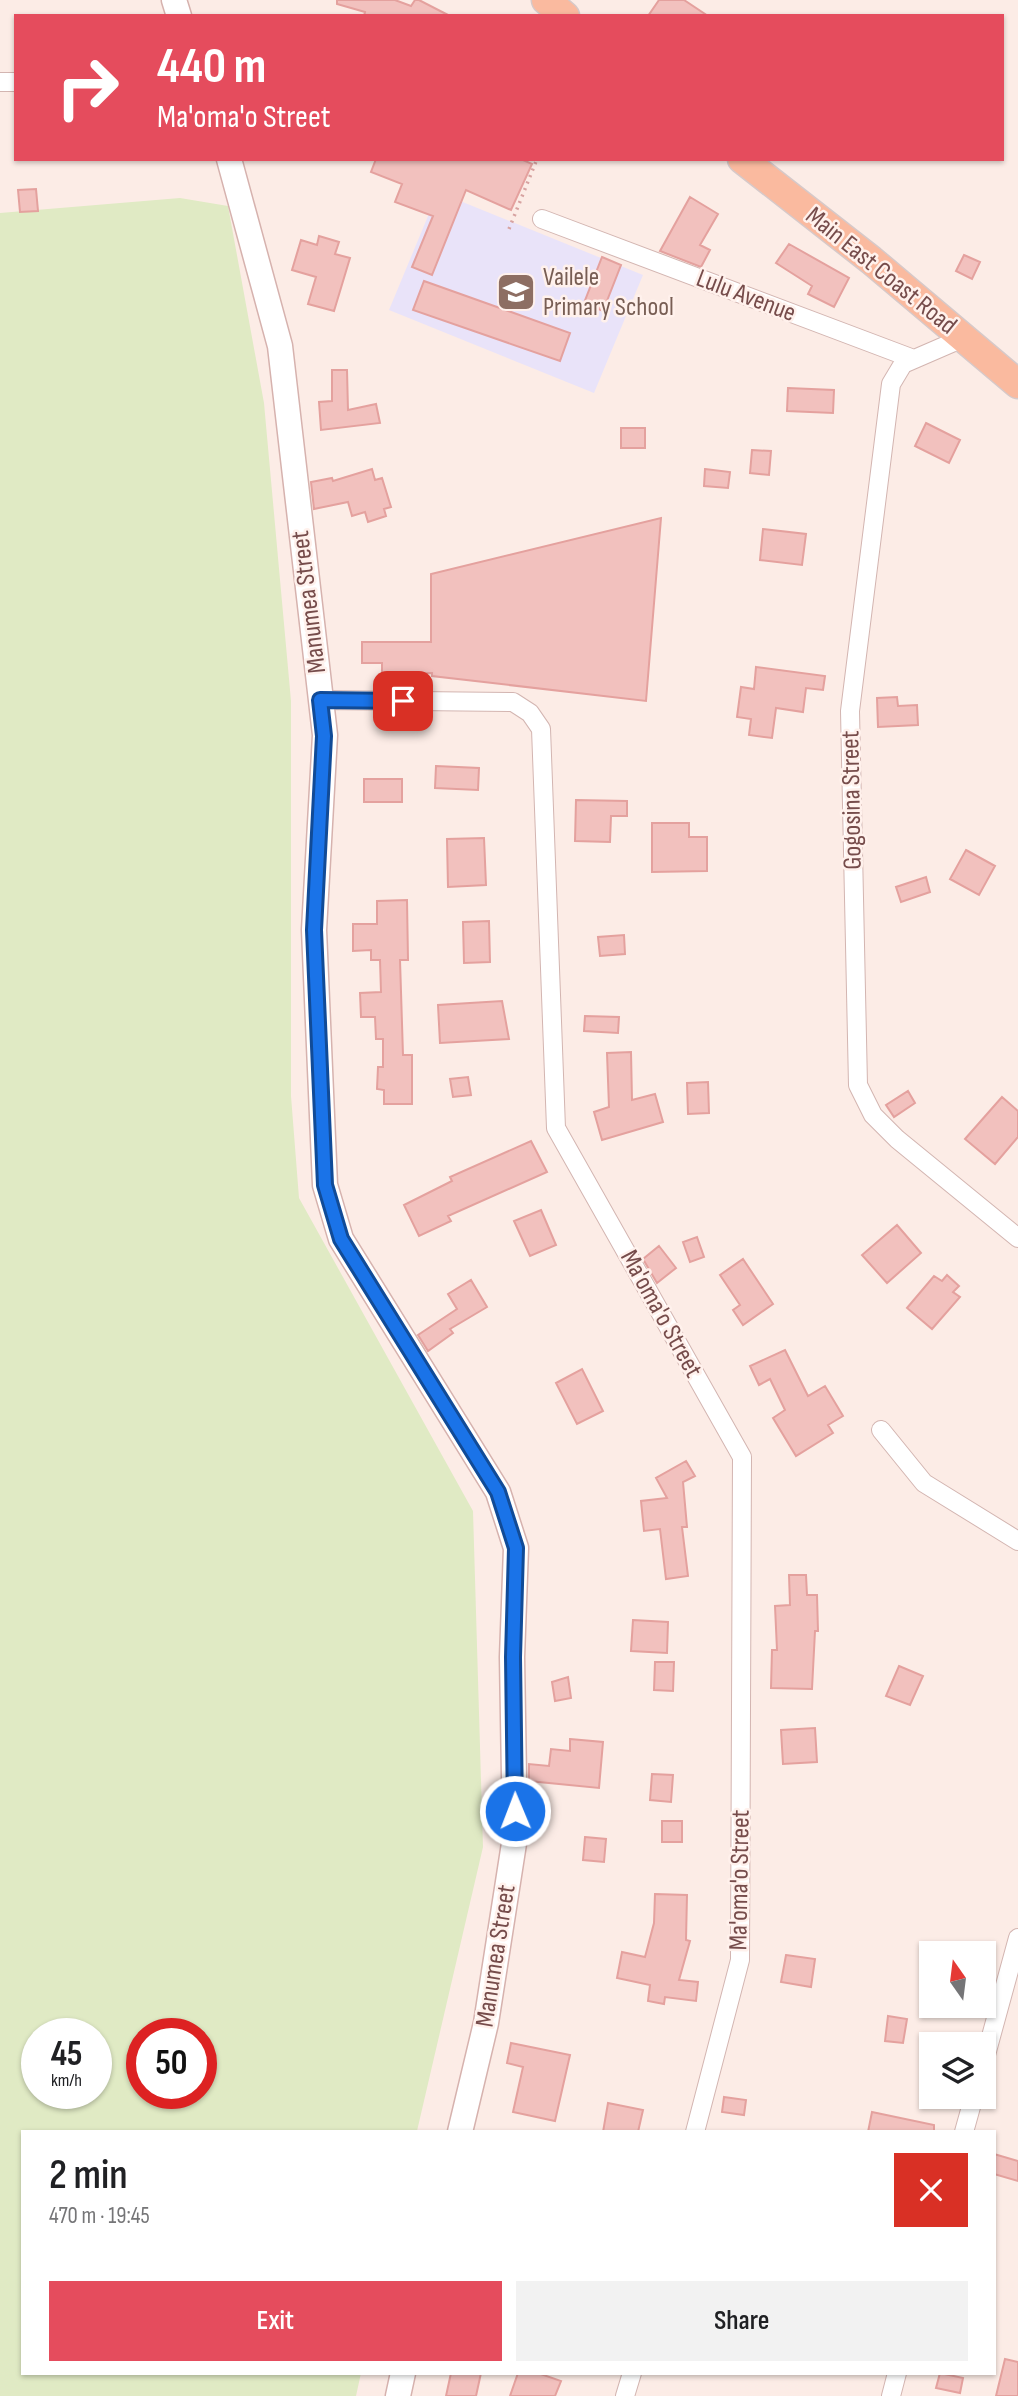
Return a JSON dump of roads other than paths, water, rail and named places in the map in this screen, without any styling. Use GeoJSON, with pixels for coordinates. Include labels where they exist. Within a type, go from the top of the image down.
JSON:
{"type":"FeatureCollection","features":[{"type":"Feature","properties":{"kind":"main road"},"geometry":{"type":"LineString","coordinates":[[546,0],[563,14]]}},
{"type":"Feature","properties":{"kind":"main road","name":"Manumea Street"},"geometry":{"type":"LineString","coordinates":[[230,161],[280,346],[324,736],[314,930],[325,1185],[341,1239],[498,1492],[516,1548],[513,1657],[515,1837],[486,2022],[460,2130]]}},
{"type":"Feature","properties":{"kind":"main road","name":"Main East Coast Road"},"geometry":{"type":"LineString","coordinates":[[745,161],[871,260],[1018,384]]}},
{"type":"Feature","properties":{"kind":"main road"},"geometry":{"type":"LineString","coordinates":[[398,2396],[403,2375]]}},
{"type":"Feature","properties":{"kind":"street","name":"Lulu Avenue"},"geometry":{"type":"LineString","coordinates":[[542,219],[911,358]]}},
{"type":"Feature","properties":{"kind":"street"},"geometry":{"type":"LineString","coordinates":[[911,358],[939,351],[963,338]]}},
{"type":"Feature","properties":{"kind":"street","name":"Gogosina Street"},"geometry":{"type":"LineString","coordinates":[[911,358],[903,363],[891,384],[850,711],[858,1085],[873,1115],[897,1139],[1018,1238]]}},
{"type":"Feature","properties":{"kind":"street","name":"Ma'oma'o Street"},"geometry":{"type":"LineString","coordinates":[[320,700],[513,702],[530,713],[541,729],[556,1128],[742,1457],[740,1960],[696,2130]]}},
{"type":"Feature","properties":{"kind":"street"},"geometry":{"type":"LineString","coordinates":[[881,1430],[924,1483],[1018,1541]]}},
{"type":"Feature","properties":{"kind":"street"},"geometry":{"type":"LineString","coordinates":[[992,2032],[1018,1938]]}},
{"type":"Feature","properties":{"kind":"street"},"geometry":{"type":"LineString","coordinates":[[965,2130],[970,2109]]}},
{"type":"Feature","properties":{"kind":"street"},"geometry":{"type":"LineString","coordinates":[[625,2396],[631,2375]]}},
{"type":"Feature","properties":{"kind":"street"},"geometry":{"type":"LineString","coordinates":[[891,2396],[897,2375]]}},
{"type":"Feature","properties":{"kind":"place","name":"Vailele Primary School"},"geometry":{"type":"Point","coordinates":[516,292]}}]}
